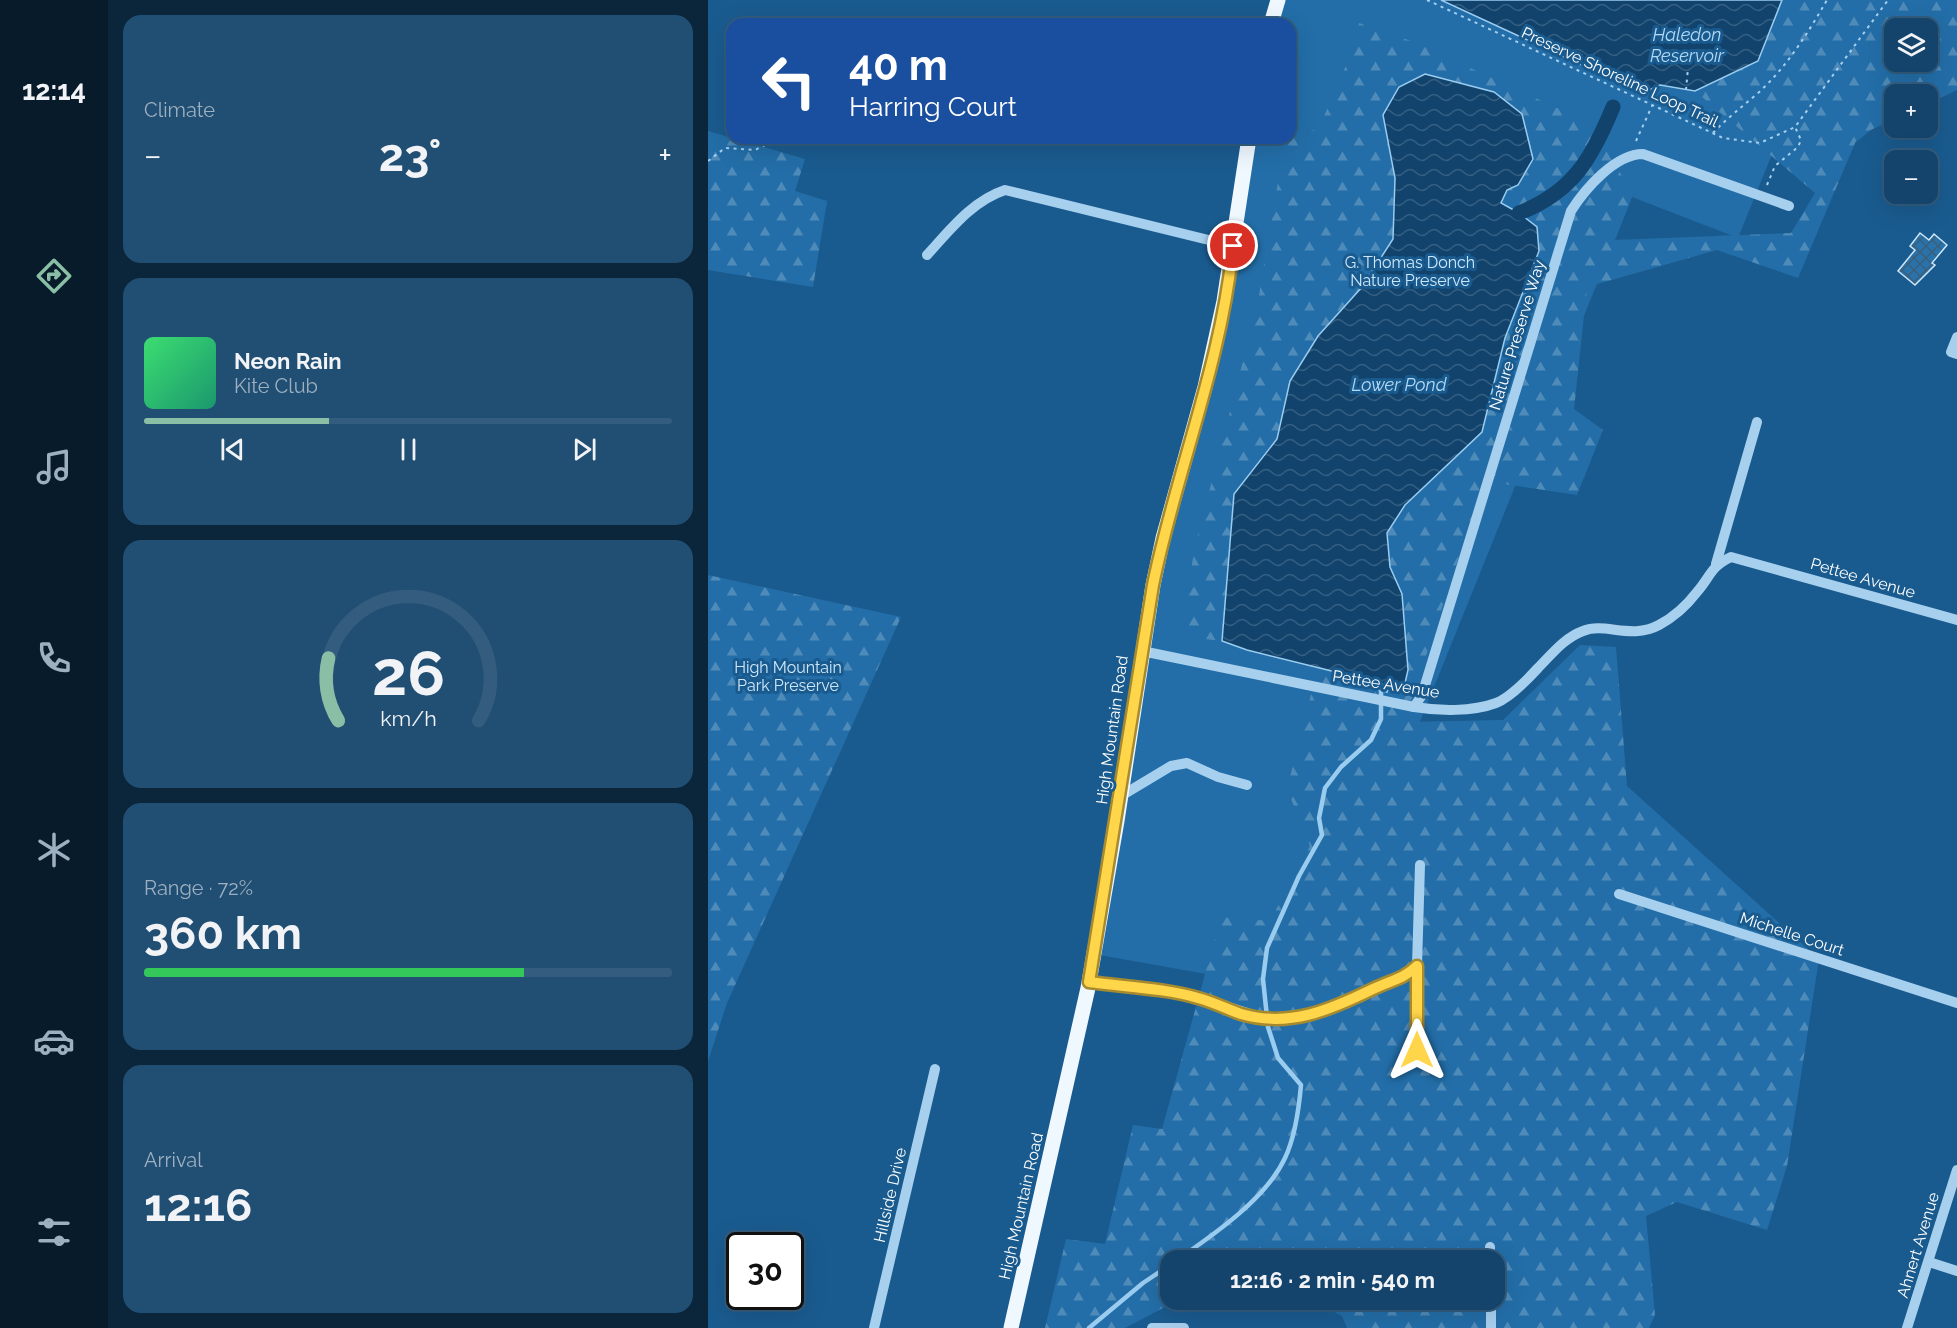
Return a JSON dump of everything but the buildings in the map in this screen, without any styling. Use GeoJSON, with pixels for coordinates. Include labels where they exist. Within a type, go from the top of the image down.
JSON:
{"type":"FeatureCollection","features":[{"type":"Feature","properties":{"kind":"main road"},"geometry":{"type":"LineString","coordinates":[[1273,18],[1278,0]]}},
{"type":"Feature","properties":{"kind":"main road","name":"High Mountain Road"},"geometry":{"type":"LineString","coordinates":[[1011,1328],[1089,982],[1121,796],[1142,651],[1163,538],[1205,387],[1224,301],[1247,144]]}},
{"type":"Feature","properties":{"kind":"street"},"geometry":{"type":"LineString","coordinates":[[1630,154],[1643,154],[1789,206]]}},
{"type":"Feature","properties":{"kind":"street","name":"Nature Preserve Way"},"geometry":{"type":"LineString","coordinates":[[1414,706],[1422,695],[1571,211],[1586,187],[1630,154]]}},
{"type":"Feature","properties":{"kind":"street"},"geometry":{"type":"LineString","coordinates":[[927,255],[966,213],[990,195],[1005,190],[1233,246]]}},
{"type":"Feature","properties":{"kind":"street"},"geometry":{"type":"LineString","coordinates":[[1957,337],[1951,352],[1957,354]]}},
{"type":"Feature","properties":{"kind":"street"},"geometry":{"type":"LineString","coordinates":[[1716,564],[1758,422]]}},
{"type":"Feature","properties":{"kind":"street","name":"Pettee Avenue"},"geometry":{"type":"LineString","coordinates":[[1142,651],[1432,710],[1474,707],[1497,703],[1519,687],[1572,636],[1587,629],[1636,633],[1658,626],[1680,611],[1698,591],[1716,564],[1731,557],[1957,620]]}},
{"type":"Feature","properties":{"kind":"street"},"geometry":{"type":"LineString","coordinates":[[1121,796],[1171,766],[1187,763],[1218,777],[1247,785]]}},
{"type":"Feature","properties":{"kind":"street"},"geometry":{"type":"LineString","coordinates":[[1417,1050],[1420,865]]}},
{"type":"Feature","properties":{"kind":"street","name":"Michelle Court"},"geometry":{"type":"LineString","coordinates":[[1618,894],[1957,1003]]}},
{"type":"Feature","properties":{"kind":"street"},"geometry":{"type":"LineString","coordinates":[[1089,982],[1197,997],[1242,1014],[1273,1019],[1297,1019],[1326,1011],[1382,984],[1407,976],[1417,966]]}},
{"type":"Feature","properties":{"kind":"street","name":"Hillside Drive"},"geometry":{"type":"LineString","coordinates":[[874,1328],[935,1069]]}},
{"type":"Feature","properties":{"kind":"street","name":"Ahnert Avenue"},"geometry":{"type":"LineString","coordinates":[[1907,1328],[1957,1170]]}},
{"type":"Feature","properties":{"kind":"street"},"geometry":{"type":"LineString","coordinates":[[1929,1262],[1957,1271]]}},
{"type":"Feature","properties":{"kind":"street"},"geometry":{"type":"LineString","coordinates":[[1491,1310],[1491,1328]]}},
{"type":"Feature","properties":{"kind":"street"},"geometry":{"type":"LineString","coordinates":[[1152,1328],[1184,1328]]}},
{"type":"Feature","properties":{"kind":"path","name":"Preserve Shoreline Loop Trail"},"geometry":{"type":"LineString","coordinates":[[1427,0],[1723,138],[1760,143],[1795,127],[1888,0]]}},
{"type":"Feature","properties":{"kind":"path"},"geometry":{"type":"LineString","coordinates":[[1713,133],[1730,115],[1757,94],[1789,59],[1827,0]]}},
{"type":"Feature","properties":{"kind":"path"},"geometry":{"type":"LineString","coordinates":[[1686,90],[1688,68]]}},
{"type":"Feature","properties":{"kind":"path"},"geometry":{"type":"LineString","coordinates":[[1630,154],[1652,106]]}},
{"type":"Feature","properties":{"kind":"path"},"geometry":{"type":"LineString","coordinates":[[1763,197],[1775,166],[1798,147],[1801,140],[1795,127]]}},
{"type":"Feature","properties":{"kind":"path"},"geometry":{"type":"LineString","coordinates":[[708,161],[724,148],[755,150],[767,144]]}},
{"type":"Feature","properties":{"kind":"green space","name":"G. Thomas Donch Nature Preserve"},"geometry":{"type":"Polygon","coordinates":[[[1278,0],[1957,0],[1957,63],[1914,84],[1884,84],[1884,120],[1804,183],[1775,147],[1738,238],[1632,197],[1398,776],[1324,995],[1094,954],[1144,638],[1193,430],[1248,144],[1296,144],[1296,18],[1273,18],[1278,0]]]}},
{"type":"Feature","properties":{"kind":"green space"},"geometry":{"type":"Polygon","coordinates":[[[1782,0],[1957,0],[1957,90],[1938,99],[1938,84],[1884,84],[1884,124],[1858,136],[1798,278],[1717,250],[1587,287],[1574,409],[1603,430],[1577,495],[1484,481],[1404,722],[1503,720],[1580,645],[1616,647],[1627,786],[1819,959],[1787,1166],[1767,1230],[1677,1202],[1646,1216],[1655,1315],[1649,1328],[1347,1328],[1342,1316],[1331,1310],[1505,1310],[1505,1250],[1160,1250],[1160,1310],[1125,1328],[1045,1328],[1066,1239],[1105,1244],[1133,1125],[1162,1129],[1221,917],[1270,921],[1310,846],[1287,789],[1318,667],[1372,681],[1387,692],[1389,684],[1408,670],[1402,594],[1390,567],[1386,533],[1505,337],[1539,251],[1519,213],[1500,203],[1507,190],[1383,115],[1395,178],[1393,239],[1362,287],[1318,336],[1290,381],[1277,439],[1234,494],[1222,641],[1180,636],[1195,546],[1257,307],[1284,144],[1296,144],[1296,136],[1319,128],[1356,42],[1359,23],[1414,42],[1598,127],[1632,197],[1615,240],[1791,233],[1815,193],[1695,91],[1758,61],[1782,0]]]}},
{"type":"Feature","properties":{"kind":"green space"},"geometry":{"type":"Polygon","coordinates":[[[708,131],[726,136],[726,144],[753,144],[805,159],[795,191],[827,201],[813,287],[708,270],[708,131]]]}},
{"type":"Feature","properties":{"kind":"green space","name":"High Mountain Park Preserve"},"geometry":{"type":"Polygon","coordinates":[[[708,575],[901,617],[727,1003],[708,1061],[708,575]]]}},
{"type":"Feature","properties":{"kind":"water","name":"Haledon Reservoir"},"geometry":{"type":"Polygon","coordinates":[[[1441,0],[1782,0],[1758,61],[1695,91],[1660,85],[1642,93],[1441,0]]]}},
{"type":"Feature","properties":{"kind":"water","name":"Lower Pond"},"geometry":{"type":"Polygon","coordinates":[[[1425,74],[1494,92],[1522,114],[1533,159],[1518,185],[1507,190],[1501,203],[1537,227],[1539,251],[1505,338],[1482,432],[1405,505],[1387,533],[1390,567],[1402,594],[1408,670],[1405,683],[1389,684],[1387,692],[1375,689],[1372,681],[1247,650],[1222,641],[1234,494],[1277,439],[1290,381],[1318,336],[1362,287],[1393,239],[1395,178],[1383,115],[1399,87],[1425,74]]]}},
{"type":"Feature","properties":{"kind":"waterway"},"geometry":{"type":"LineString","coordinates":[[1519,213],[1538,205],[1567,184],[1597,142],[1613,107]]}},
{"type":"Feature","properties":{"kind":"waterway"},"geometry":{"type":"LineString","coordinates":[[1191,1250],[1222,1228],[1252,1202],[1276,1173],[1288,1150],[1296,1122],[1301,1085],[1278,1058],[1268,1027],[1263,979],[1267,948],[1299,876],[1322,835],[1319,818],[1325,788],[1341,767],[1371,740],[1381,719],[1381,685]]}},
{"type":"Feature","properties":{"kind":"waterway"},"geometry":{"type":"LineString","coordinates":[[1089,1328],[1160,1272]]}},
{"type":"Feature","properties":{"kind":"route"},"geometry":{"type":"LineString","coordinates":[[1233,246],[1224,301],[1205,387],[1163,538],[1153,585],[1103,908],[1089,982],[1197,997],[1242,1014],[1273,1019],[1297,1019],[1326,1011],[1382,984],[1407,976],[1417,966],[1417,1050]]}}]}
